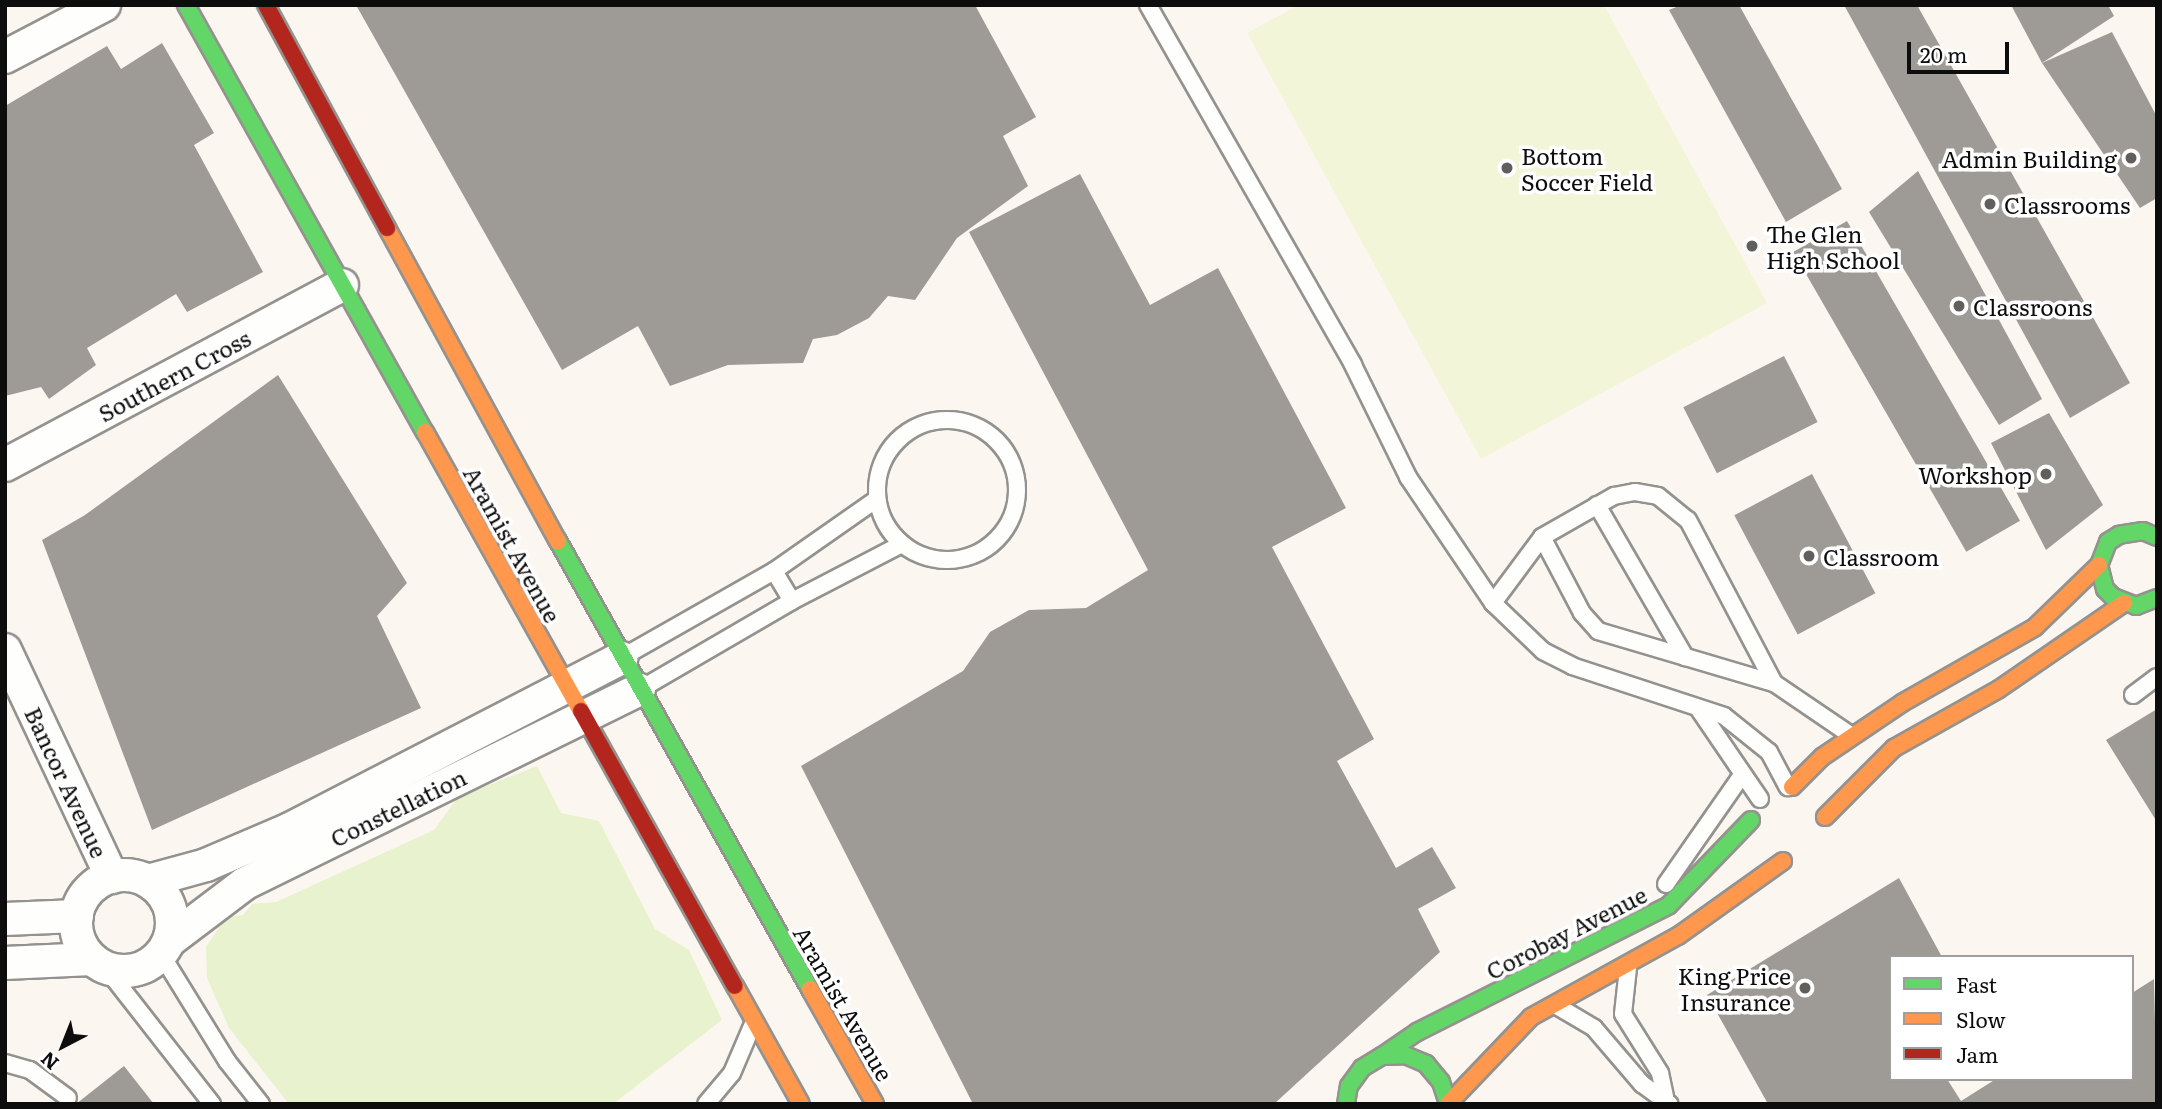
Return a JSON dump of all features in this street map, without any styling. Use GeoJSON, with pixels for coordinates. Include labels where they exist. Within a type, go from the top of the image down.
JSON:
{"type":"FeatureCollection","features":[{"type":"Feature","properties":{"kind":"street"},"geometry":{"type":"LineString","coordinates":[[5,57],[104,5]]}},
{"type":"Feature","properties":{"kind":"street","name":"Aramist Avenue"},"geometry":{"type":"LineString","coordinates":[[186,5],[801,1104]]}},
{"type":"Feature","properties":{"kind":"street","name":"Aramist Avenue"},"geometry":{"type":"LineString","coordinates":[[266,5],[639,691],[875,1104]]}},
{"type":"Feature","properties":{"kind":"street","name":"Southern Cross"},"geometry":{"type":"LineString","coordinates":[[5,465],[342,285]]}},
{"type":"Feature","properties":{"kind":"street"},"geometry":{"type":"LineString","coordinates":[[1760,799],[1790,787],[1852,736],[2029,631],[2099,565],[2108,542],[2130,531],[2152,530]]}},
{"type":"Feature","properties":{"kind":"street"},"geometry":{"type":"LineString","coordinates":[[2099,565],[2105,589],[2124,603],[2136,606],[2157,598]]}},
{"type":"Feature","properties":{"kind":"street"},"geometry":{"type":"LineString","coordinates":[[1825,817],[1894,748],[1998,689],[2124,603]]}},
{"type":"Feature","properties":{"kind":"street","name":"Bancor Avenue"},"geometry":{"type":"LineString","coordinates":[[5,650],[111,877]]}},
{"type":"Feature","properties":{"kind":"street","name":"Constellation"},"geometry":{"type":"LineString","coordinates":[[148,881],[206,865],[290,829],[621,658]]}},
{"type":"Feature","properties":{"kind":"street","name":"Constellation"},"geometry":{"type":"LineString","coordinates":[[165,948],[244,884],[583,716],[639,691]]}},
{"type":"Feature","properties":{"kind":"street"},"geometry":{"type":"LineString","coordinates":[[1790,787],[1814,796],[1825,817],[1823,837]]}},
{"type":"Feature","properties":{"kind":"street","name":"Corobay Avenue"},"geometry":{"type":"LineString","coordinates":[[1346,1104],[1349,1086],[1362,1068],[1417,1032],[1632,927],[1682,894],[1751,820],[1760,799]]}},
{"type":"Feature","properties":{"kind":"street"},"geometry":{"type":"LineString","coordinates":[[1751,820],[1755,841]]}},
{"type":"Feature","properties":{"kind":"street"},"geometry":{"type":"LineString","coordinates":[[1381,1056],[1405,1055],[1426,1064],[1441,1082],[1448,1104],[1531,1017],[1714,914],[1776,858],[1803,858]]}},
{"type":"Feature","properties":{"kind":"street"},"geometry":{"type":"LineString","coordinates":[[5,962],[98,963],[136,970],[165,948],[171,912],[165,899],[148,881],[111,877],[88,891],[77,916],[82,946],[98,963]]}},
{"type":"Feature","properties":{"kind":"street"},"geometry":{"type":"LineString","coordinates":[[5,919],[77,916]]}},
{"type":"Feature","properties":{"kind":"lane"},"geometry":{"type":"LineString","coordinates":[[1148,5],[1347,354],[1408,477],[1493,603],[1535,644],[1559,660],[1592,674],[1670,695],[1724,716],[1747,731],[1769,752],[1790,787]]}},
{"type":"Feature","properties":{"kind":"lane"},"geometry":{"type":"LineString","coordinates":[[939,420],[975,425],[1004,449],[1017,483],[1011,520],[988,548],[971,556],[935,559],[902,544],[886,523],[877,499],[882,462],[892,446],[921,425],[939,420]]}},
{"type":"Feature","properties":{"kind":"lane"},"geometry":{"type":"LineString","coordinates":[[1493,603],[1542,537],[1614,496],[1635,492],[1675,506],[1688,520],[1774,683]]}},
{"type":"Feature","properties":{"kind":"lane"},"geometry":{"type":"LineString","coordinates":[[621,658],[774,571],[877,499]]}},
{"type":"Feature","properties":{"kind":"lane"},"geometry":{"type":"LineString","coordinates":[[1597,505],[1685,657]]}},
{"type":"Feature","properties":{"kind":"lane"},"geometry":{"type":"LineString","coordinates":[[1542,537],[1588,624],[1598,631],[1774,683],[1852,736]]}},
{"type":"Feature","properties":{"kind":"lane"},"geometry":{"type":"LineString","coordinates":[[639,691],[792,601],[902,544]]}},
{"type":"Feature","properties":{"kind":"lane"},"geometry":{"type":"LineString","coordinates":[[774,571],[792,601]]}},
{"type":"Feature","properties":{"kind":"lane"},"geometry":{"type":"LineString","coordinates":[[2133,695],[2157,677]]}},
{"type":"Feature","properties":{"kind":"lane"},"geometry":{"type":"LineString","coordinates":[[1698,708],[1760,799]]}},
{"type":"Feature","properties":{"kind":"lane"},"geometry":{"type":"LineString","coordinates":[[1632,927],[1714,819],[1742,775]]}},
{"type":"Feature","properties":{"kind":"lane"},"geometry":{"type":"LineString","coordinates":[[165,948],[228,1061],[261,1104]]}},
{"type":"Feature","properties":{"kind":"lane"},"geometry":{"type":"LineString","coordinates":[[1629,962],[1623,1014],[1660,1073],[1663,1102]]}},
{"type":"Feature","properties":{"kind":"lane"},"geometry":{"type":"LineString","coordinates":[[98,963],[212,1104]]}},
{"type":"Feature","properties":{"kind":"lane"},"geometry":{"type":"LineString","coordinates":[[1552,1003],[1594,1028],[1642,1084],[1663,1102]]}},
{"type":"Feature","properties":{"kind":"lane"},"geometry":{"type":"LineString","coordinates":[[706,1104],[732,1073],[754,1020]]}},
{"type":"Feature","properties":{"kind":"lane"},"geometry":{"type":"LineString","coordinates":[[5,1063],[30,1070],[68,1098]]}},
{"type":"Feature","properties":{"kind":"green space","name":"Bottom Soccer Field"},"geometry":{"type":"Polygon","coordinates":[[[1299,5],[1604,5],[1767,303],[1481,459],[1247,33],[1299,5]]]}},
{"type":"Feature","properties":{"kind":"green space"},"geometry":{"type":"Polygon","coordinates":[[[537,766],[561,813],[599,821],[655,929],[689,950],[722,1020],[613,1104],[289,1104],[229,1028],[207,978],[206,947],[226,917],[243,915],[252,904],[276,902],[434,830],[458,797],[537,766]]]}},
{"type":"Feature","properties":{"kind":"building"},"geometry":{"type":"Polygon","coordinates":[[[356,5],[975,5],[1036,117],[1003,136],[1028,186],[957,238],[915,300],[888,296],[869,318],[837,335],[813,339],[803,363],[728,365],[670,386],[638,326],[562,370],[356,5]]]}},
{"type":"Feature","properties":{"kind":"building"},"geometry":{"type":"Polygon","coordinates":[[[1681,5],[1739,5],[1842,189],[1786,222],[1669,10],[1681,5]]]}},
{"type":"Feature","properties":{"kind":"building","name":"Classrooms"},"geometry":{"type":"Polygon","coordinates":[[[1844,5],[1917,5],[2130,383],[2070,418],[1844,5]]]}},
{"type":"Feature","properties":{"kind":"building"},"geometry":{"type":"Polygon","coordinates":[[[2011,5],[2108,5],[2114,16],[2042,63],[2011,5]]]}},
{"type":"Feature","properties":{"kind":"building","name":"Admin Building"},"geometry":{"type":"Polygon","coordinates":[[[2112,32],[2157,117],[2157,198],[2140,208],[2042,63],[2112,32]]]}},
{"type":"Feature","properties":{"kind":"building"},"geometry":{"type":"Polygon","coordinates":[[[162,43],[214,133],[194,145],[263,272],[187,312],[176,294],[87,348],[96,365],[49,399],[41,387],[5,396],[5,106],[107,46],[121,69],[162,43]]]}},
{"type":"Feature","properties":{"kind":"building","name":"Classroons"},"geometry":{"type":"Polygon","coordinates":[[[1918,171],[2042,399],[1999,425],[1869,212],[1918,171]]]}},
{"type":"Feature","properties":{"kind":"building"},"geometry":{"type":"Polygon","coordinates":[[[1080,174],[1150,305],[1218,268],[1346,508],[1272,547],[1374,739],[1337,761],[1396,868],[1432,847],[1456,888],[1418,909],[1440,952],[1274,1104],[973,1104],[801,766],[963,671],[990,632],[1029,610],[1086,608],[1148,570],[969,232],[1080,174]]]}},
{"type":"Feature","properties":{"kind":"building"},"geometry":{"type":"Polygon","coordinates":[[[1847,221],[2020,521],[1966,552],[1793,252],[1847,221]]]}},
{"type":"Feature","properties":{"kind":"building"},"geometry":{"type":"Polygon","coordinates":[[[1784,356],[1818,422],[1717,473],[1683,407],[1784,356]]]}},
{"type":"Feature","properties":{"kind":"building"},"geometry":{"type":"Polygon","coordinates":[[[278,375],[407,583],[377,616],[421,708],[152,830],[42,540],[85,515],[278,375]]]}},
{"type":"Feature","properties":{"kind":"building","name":"Workshop"},"geometry":{"type":"Polygon","coordinates":[[[2049,413],[2103,505],[2046,550],[1991,443],[2049,413]]]}},
{"type":"Feature","properties":{"kind":"building","name":"Classroom"},"geometry":{"type":"Polygon","coordinates":[[[1812,474],[1875,593],[1798,635],[1734,515],[1812,474]]]}},
{"type":"Feature","properties":{"kind":"building"},"geometry":{"type":"Polygon","coordinates":[[[2157,709],[2157,822],[2106,740],[2157,709]]]}},
{"type":"Feature","properties":{"kind":"building","name":"King Price Insurance"},"geometry":{"type":"Polygon","coordinates":[[[1899,878],[1941,955],[1889,955],[1889,1081],[1948,1081],[1961,1101],[1993,1081],[2134,1081],[2134,992],[2154,979],[2157,1104],[1768,1104],[1707,995],[1899,878]]]}},
{"type":"Feature","properties":{"kind":"building"},"geometry":{"type":"Polygon","coordinates":[[[124,1066],[154,1104],[76,1104],[124,1066]]]}},
{"type":"Feature","properties":{"kind":"traffic: fast"},"geometry":{"type":"LineString","coordinates":[[186,5],[425,432]]}},
{"type":"Feature","properties":{"kind":"traffic: fast"},"geometry":{"type":"LineString","coordinates":[[2157,537],[2143,531],[2119,535],[2108,542],[2099,565],[2105,589],[2113,597],[2136,606],[2157,598]]}},
{"type":"Feature","properties":{"kind":"traffic: fast"},"geometry":{"type":"LineString","coordinates":[[558,541],[810,989]]}},
{"type":"Feature","properties":{"kind":"traffic: fast"},"geometry":{"type":"LineString","coordinates":[[1382,1056],[1417,1032],[1669,905],[1751,820]]}},
{"type":"Feature","properties":{"kind":"traffic: fast"},"geometry":{"type":"LineString","coordinates":[[1346,1104],[1349,1086],[1362,1068],[1382,1056],[1405,1055],[1426,1064],[1441,1082],[1448,1104]]}},
{"type":"Feature","properties":{"kind":"traffic: slow"},"geometry":{"type":"LineString","coordinates":[[387,228],[558,541]]}},
{"type":"Feature","properties":{"kind":"traffic: slow"},"geometry":{"type":"LineString","coordinates":[[425,432],[581,711]]}},
{"type":"Feature","properties":{"kind":"traffic: slow"},"geometry":{"type":"LineString","coordinates":[[1792,787],[1822,757],[1902,703],[2035,627],[2099,565]]}},
{"type":"Feature","properties":{"kind":"traffic: slow"},"geometry":{"type":"LineString","coordinates":[[1825,817],[1894,748],[1999,689],[2124,603]]}},
{"type":"Feature","properties":{"kind":"traffic: slow"},"geometry":{"type":"LineString","coordinates":[[1448,1104],[1531,1017],[1678,936],[1783,861]]}},
{"type":"Feature","properties":{"kind":"traffic: slow"},"geometry":{"type":"LineString","coordinates":[[735,986],[801,1104]]}},
{"type":"Feature","properties":{"kind":"traffic: slow"},"geometry":{"type":"LineString","coordinates":[[810,989],[875,1104]]}},
{"type":"Feature","properties":{"kind":"traffic: jam"},"geometry":{"type":"LineString","coordinates":[[266,5],[387,228]]}},
{"type":"Feature","properties":{"kind":"traffic: jam"},"geometry":{"type":"LineString","coordinates":[[581,711],[735,986]]}},
{"type":"Feature","properties":{"kind":"place","name":"Admin Building"},"geometry":{"type":"Point","coordinates":[2131,158]}},
{"type":"Feature","properties":{"kind":"place","name":"Bottom Soccer Field"},"geometry":{"type":"Point","coordinates":[1507,168]}},
{"type":"Feature","properties":{"kind":"place","name":"Classrooms"},"geometry":{"type":"Point","coordinates":[1990,204]}},
{"type":"Feature","properties":{"kind":"place","name":"The Glen High School"},"geometry":{"type":"Point","coordinates":[1752,246]}},
{"type":"Feature","properties":{"kind":"place","name":"Classroons"},"geometry":{"type":"Point","coordinates":[1959,306]}},
{"type":"Feature","properties":{"kind":"place","name":"Workshop"},"geometry":{"type":"Point","coordinates":[2046,474]}},
{"type":"Feature","properties":{"kind":"place","name":"Classroom"},"geometry":{"type":"Point","coordinates":[1809,556]}},
{"type":"Feature","properties":{"kind":"place","name":"King Price Insurance"},"geometry":{"type":"Point","coordinates":[1805,988]}}]}
